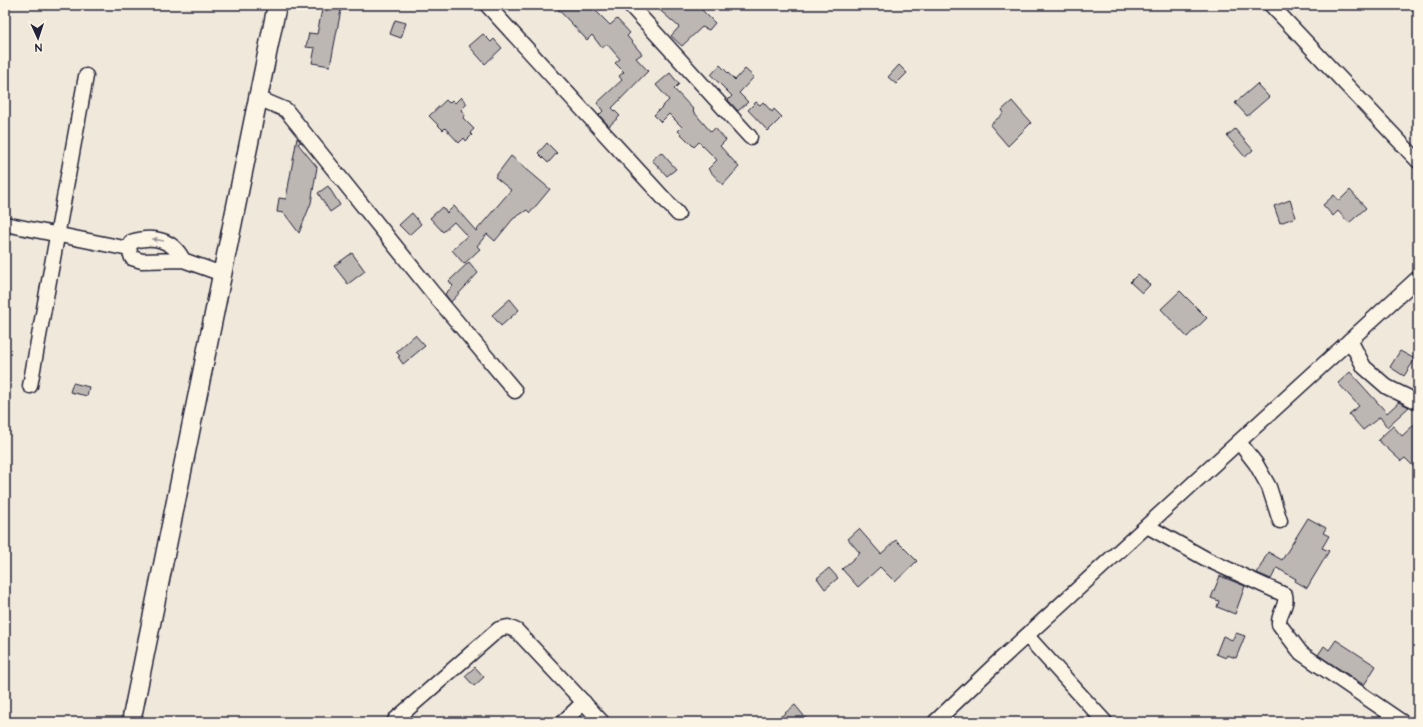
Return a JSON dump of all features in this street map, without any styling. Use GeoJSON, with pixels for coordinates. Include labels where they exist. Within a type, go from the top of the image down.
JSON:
{"type":"FeatureCollection","features":[{"type":"Feature","properties":{"kind":"main road"},"geometry":{"type":"LineString","coordinates":[[131,722],[276,5]]}},
{"type":"Feature","properties":{"kind":"street"},"geometry":{"type":"LineString","coordinates":[[487,5],[678,214]]}},
{"type":"Feature","properties":{"kind":"street"},"geometry":{"type":"LineString","coordinates":[[630,5],[750,137]]}},
{"type":"Feature","properties":{"kind":"street"},"geometry":{"type":"LineString","coordinates":[[1271,5],[1418,161]]}},
{"type":"Feature","properties":{"kind":"street"},"geometry":{"type":"LineString","coordinates":[[30,386],[86,76]]}},
{"type":"Feature","properties":{"kind":"street"},"geometry":{"type":"LineString","coordinates":[[258,98],[286,110],[432,292],[515,391]]}},
{"type":"Feature","properties":{"kind":"street"},"geometry":{"type":"LineString","coordinates":[[5,224],[58,233],[129,249]]}},
{"type":"Feature","properties":{"kind":"street"},"geometry":{"type":"LineString","coordinates":[[183,260],[179,250],[166,241],[153,238],[131,242],[129,249],[132,258],[142,261],[183,260],[222,274]]}},
{"type":"Feature","properties":{"kind":"street"},"geometry":{"type":"LineString","coordinates":[[935,722],[1026,636],[1418,278]]}},
{"type":"Feature","properties":{"kind":"street"},"geometry":{"type":"LineString","coordinates":[[1350,340],[1364,367],[1387,386],[1418,402]]}},
{"type":"Feature","properties":{"kind":"street"},"geometry":{"type":"LineString","coordinates":[[1239,442],[1256,464],[1269,487],[1280,521]]}},
{"type":"Feature","properties":{"kind":"street"},"geometry":{"type":"LineString","coordinates":[[1147,526],[1208,560],[1285,595],[1286,604],[1280,612],[1279,624],[1301,653],[1402,722]]}},
{"type":"Feature","properties":{"kind":"street"},"geometry":{"type":"LineString","coordinates":[[395,720],[499,629],[508,627],[517,631],[602,722]]}},
{"type":"Feature","properties":{"kind":"street"},"geometry":{"type":"LineString","coordinates":[[1026,636],[1105,722]]}},
{"type":"Feature","properties":{"kind":"street"},"geometry":{"type":"LineString","coordinates":[[563,722],[584,702]]}},
{"type":"Feature","properties":{"kind":"building"},"geometry":{"type":"Polygon","coordinates":[[[323,5],[342,5],[330,66],[312,63],[315,48],[306,47],[309,33],[317,34],[323,5]]]}},
{"type":"Feature","properties":{"kind":"building"},"geometry":{"type":"Polygon","coordinates":[[[554,5],[590,5],[610,25],[617,19],[630,33],[627,36],[642,54],[636,58],[648,71],[612,108],[620,116],[609,126],[599,115],[603,111],[597,103],[622,80],[619,76],[624,72],[615,63],[620,59],[607,44],[602,48],[592,35],[587,40],[554,5]]]}},
{"type":"Feature","properties":{"kind":"building"},"geometry":{"type":"Polygon","coordinates":[[[654,5],[697,5],[715,23],[709,30],[702,27],[682,46],[671,36],[679,27],[654,5]]]}},
{"type":"Feature","properties":{"kind":"building"},"geometry":{"type":"Polygon","coordinates":[[[395,20],[406,23],[401,38],[390,34],[395,20]]]}},
{"type":"Feature","properties":{"kind":"building"},"geometry":{"type":"Polygon","coordinates":[[[483,34],[491,42],[494,39],[502,48],[485,64],[469,46],[483,34]]]}},
{"type":"Feature","properties":{"kind":"building"},"geometry":{"type":"Polygon","coordinates":[[[720,65],[735,80],[745,69],[754,77],[739,93],[748,102],[738,111],[728,100],[732,96],[711,75],[720,65]]]}},
{"type":"Feature","properties":{"kind":"building"},"geometry":{"type":"Polygon","coordinates":[[[899,65],[907,73],[896,84],[888,77],[899,65]]]}},
{"type":"Feature","properties":{"kind":"building"},"geometry":{"type":"Polygon","coordinates":[[[670,73],[679,84],[674,89],[694,110],[693,111],[711,132],[715,128],[726,140],[720,146],[739,167],[723,185],[708,169],[717,160],[699,142],[694,147],[678,131],[682,127],[669,114],[661,122],[654,115],[669,100],[656,85],[670,73]]]}},
{"type":"Feature","properties":{"kind":"building"},"geometry":{"type":"Polygon","coordinates":[[[1257,84],[1269,97],[1247,116],[1235,103],[1257,84]]]}},
{"type":"Feature","properties":{"kind":"building"},"geometry":{"type":"Polygon","coordinates":[[[461,97],[467,104],[461,110],[465,115],[463,118],[474,129],[470,133],[472,135],[466,141],[464,138],[459,143],[445,128],[443,130],[429,116],[446,100],[449,103],[452,100],[455,103],[461,97]]]}},
{"type":"Feature","properties":{"kind":"building"},"geometry":{"type":"Polygon","coordinates":[[[1012,101],[1031,123],[1008,146],[990,125],[1004,113],[1002,110],[1012,101]]]}},
{"type":"Feature","properties":{"kind":"building"},"geometry":{"type":"Polygon","coordinates":[[[756,102],[760,105],[763,102],[772,112],[774,109],[782,117],[768,131],[748,110],[756,102]]]}},
{"type":"Feature","properties":{"kind":"building"},"geometry":{"type":"Polygon","coordinates":[[[1235,129],[1253,150],[1245,157],[1227,136],[1235,129]]]}},
{"type":"Feature","properties":{"kind":"building"},"geometry":{"type":"Polygon","coordinates":[[[297,138],[301,142],[298,144],[317,167],[311,203],[299,233],[284,213],[277,212],[279,198],[286,199],[297,138]]]}},
{"type":"Feature","properties":{"kind":"building"},"geometry":{"type":"Polygon","coordinates":[[[547,143],[557,153],[548,163],[538,153],[547,143]]]}},
{"type":"Feature","properties":{"kind":"building"},"geometry":{"type":"Polygon","coordinates":[[[661,152],[676,169],[667,176],[652,160],[661,152]]]}},
{"type":"Feature","properties":{"kind":"building"},"geometry":{"type":"Polygon","coordinates":[[[511,156],[550,189],[530,213],[527,210],[513,219],[495,241],[487,234],[477,246],[480,249],[464,264],[452,250],[467,236],[454,222],[443,232],[430,218],[442,207],[447,213],[454,206],[476,231],[511,190],[495,177],[511,156]]]}},
{"type":"Feature","properties":{"kind":"building"},"geometry":{"type":"Polygon","coordinates":[[[328,186],[340,205],[330,212],[318,193],[328,186]]]}},
{"type":"Feature","properties":{"kind":"building"},"geometry":{"type":"Polygon","coordinates":[[[1350,190],[1366,208],[1349,223],[1338,211],[1333,216],[1323,205],[1334,195],[1339,201],[1350,190]]]}},
{"type":"Feature","properties":{"kind":"building"},"geometry":{"type":"Polygon","coordinates":[[[1290,200],[1296,217],[1280,223],[1274,206],[1290,200]]]}},
{"type":"Feature","properties":{"kind":"building"},"geometry":{"type":"Polygon","coordinates":[[[412,213],[421,224],[409,235],[399,225],[412,213]]]}},
{"type":"Feature","properties":{"kind":"building"},"geometry":{"type":"Polygon","coordinates":[[[352,253],[365,271],[348,284],[334,266],[352,253]]]}},
{"type":"Feature","properties":{"kind":"building"},"geometry":{"type":"Polygon","coordinates":[[[469,262],[478,273],[451,302],[445,294],[453,286],[449,281],[469,262]]]}},
{"type":"Feature","properties":{"kind":"building"},"geometry":{"type":"Polygon","coordinates":[[[1138,274],[1150,285],[1142,293],[1130,282],[1138,274]]]}},
{"type":"Feature","properties":{"kind":"building"},"geometry":{"type":"Polygon","coordinates":[[[1180,291],[1207,318],[1187,337],[1161,309],[1180,291]]]}},
{"type":"Feature","properties":{"kind":"building"},"geometry":{"type":"Polygon","coordinates":[[[510,299],[519,310],[501,326],[492,315],[510,299]]]}},
{"type":"Feature","properties":{"kind":"building"},"geometry":{"type":"Polygon","coordinates":[[[415,335],[425,346],[403,364],[398,357],[400,356],[396,352],[415,335]]]}},
{"type":"Feature","properties":{"kind":"building"},"geometry":{"type":"Polygon","coordinates":[[[1400,351],[1415,359],[1404,376],[1390,367],[1400,351]]]}},
{"type":"Feature","properties":{"kind":"building"},"geometry":{"type":"Polygon","coordinates":[[[1350,372],[1387,413],[1399,402],[1409,407],[1387,427],[1380,417],[1363,430],[1349,414],[1359,406],[1338,383],[1350,372]]]}},
{"type":"Feature","properties":{"kind":"building"},"geometry":{"type":"Polygon","coordinates":[[[73,383],[89,387],[87,396],[70,392],[73,383]]]}},
{"type":"Feature","properties":{"kind":"building"},"geometry":{"type":"Polygon","coordinates":[[[1418,421],[1418,471],[1405,458],[1401,461],[1378,440],[1393,426],[1402,436],[1418,421]]]}},
{"type":"Feature","properties":{"kind":"building"},"geometry":{"type":"Polygon","coordinates":[[[1308,518],[1326,528],[1323,533],[1329,536],[1322,548],[1329,551],[1307,588],[1295,581],[1296,579],[1277,568],[1271,579],[1257,573],[1268,552],[1282,560],[1308,518]]]}},
{"type":"Feature","properties":{"kind":"building"},"geometry":{"type":"Polygon","coordinates":[[[859,529],[881,554],[896,540],[917,561],[895,582],[880,567],[858,587],[842,569],[860,553],[848,539],[859,529]]]}},
{"type":"Feature","properties":{"kind":"building"},"geometry":{"type":"Polygon","coordinates":[[[829,568],[838,578],[825,589],[817,578],[829,568]]]}},
{"type":"Feature","properties":{"kind":"building"},"geometry":{"type":"Polygon","coordinates":[[[1220,576],[1245,586],[1235,614],[1217,607],[1219,601],[1211,598],[1220,576]]]}},
{"type":"Feature","properties":{"kind":"building"},"geometry":{"type":"Polygon","coordinates":[[[1236,633],[1245,636],[1236,658],[1227,655],[1226,658],[1216,654],[1223,636],[1232,640],[1236,633]]]}},
{"type":"Feature","properties":{"kind":"building"},"geometry":{"type":"Polygon","coordinates":[[[1336,640],[1376,666],[1364,685],[1318,655],[1324,646],[1329,650],[1336,640]]]}},
{"type":"Feature","properties":{"kind":"building"},"geometry":{"type":"Polygon","coordinates":[[[475,667],[484,677],[474,686],[465,676],[475,667]]]}},
{"type":"Feature","properties":{"kind":"building"},"geometry":{"type":"Polygon","coordinates":[[[795,705],[809,722],[774,722],[795,705]]]}}]}
